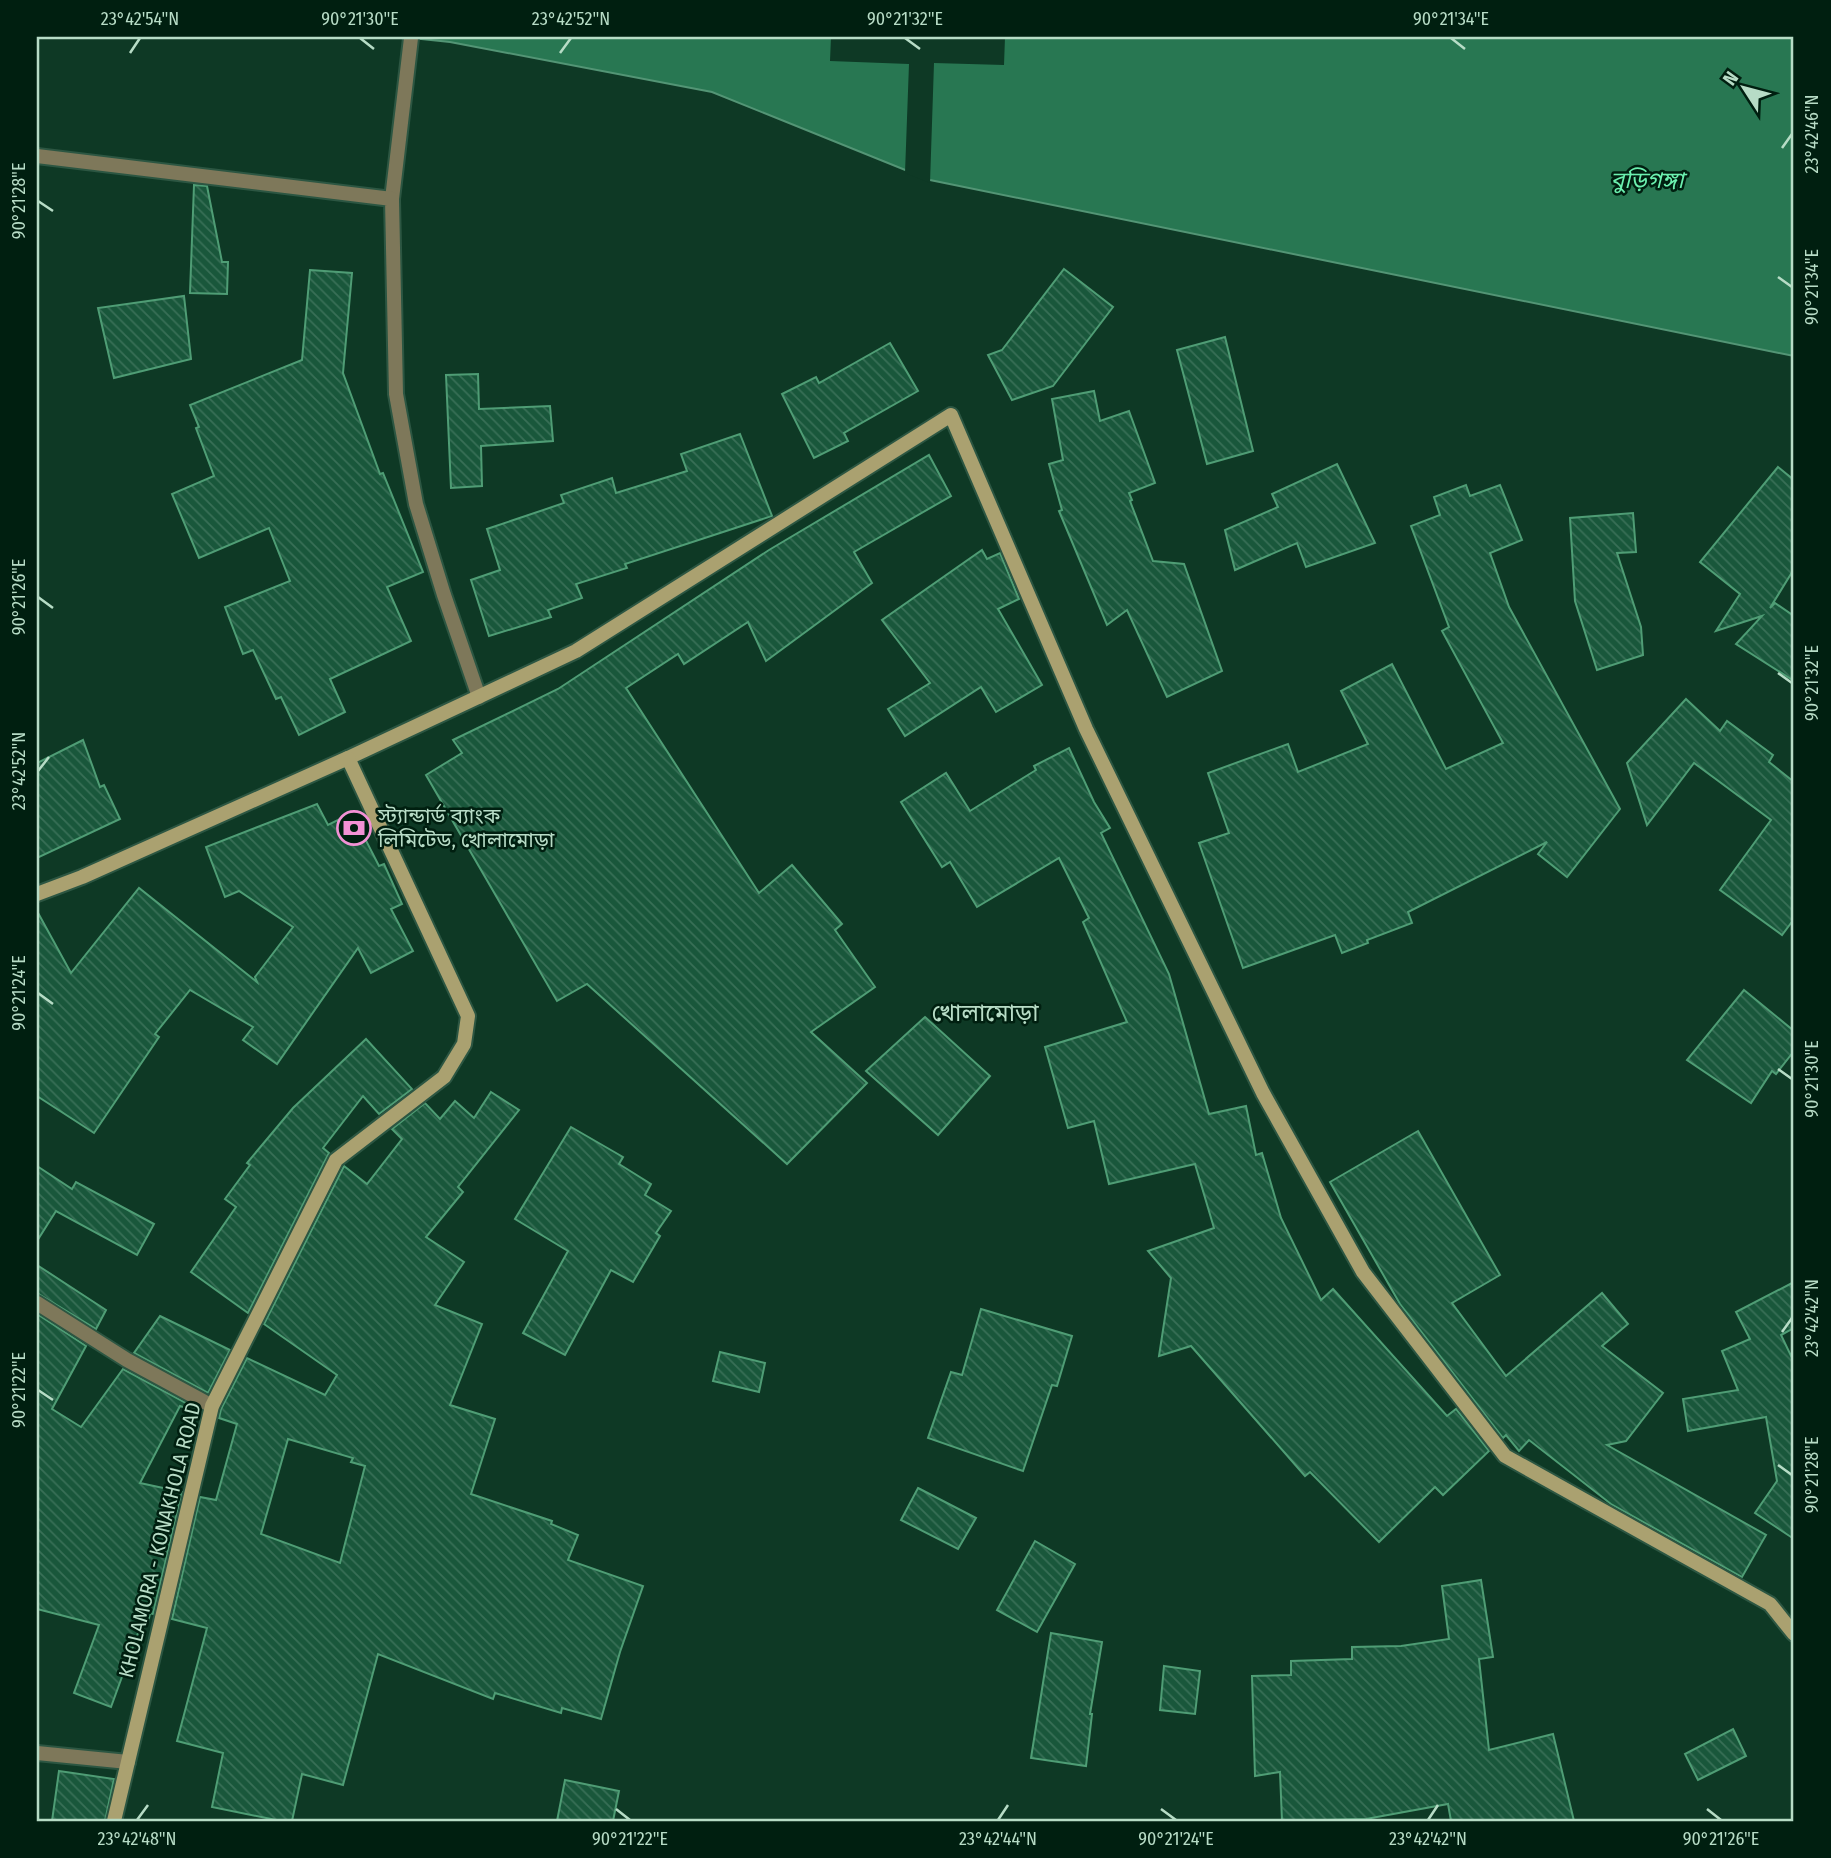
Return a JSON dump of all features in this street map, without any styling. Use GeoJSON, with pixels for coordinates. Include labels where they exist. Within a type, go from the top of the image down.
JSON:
{"type":"FeatureCollection","features":[{"type":"Feature","properties":{"kind":"street"},"geometry":{"type":"LineString","coordinates":[[411,38],[391,199],[396,394],[416,504],[479,697]]}},
{"type":"Feature","properties":{"kind":"street"},"geometry":{"type":"LineString","coordinates":[[37,156],[391,199]]}},
{"type":"Feature","properties":{"kind":"street"},"geometry":{"type":"LineString","coordinates":[[37,894],[82,877],[348,758],[576,651],[951,415],[1092,742],[1263,1093],[1363,1272],[1505,1456],[1770,1604],[1794,1634]]}},
{"type":"Feature","properties":{"kind":"street","name":"KHOLAMORA - KONAKHOLA ROAD"},"geometry":{"type":"LineString","coordinates":[[114,1821],[212,1406],[336,1160],[444,1077],[464,1044],[468,1016],[348,758]]}},
{"type":"Feature","properties":{"kind":"street"},"geometry":{"type":"LineString","coordinates":[[37,1303],[127,1360],[212,1406]]}},
{"type":"Feature","properties":{"kind":"street"},"geometry":{"type":"LineString","coordinates":[[37,1753],[128,1762]]}},
{"type":"Feature","properties":{"kind":"water","name":"বুড়িগঙ্গা"},"geometry":{"type":"Polygon","coordinates":[[[402,37],[1794,37],[1794,356],[930,180],[712,92],[450,42],[402,37]]]}},
{"type":"Feature","properties":{"kind":"pier"},"geometry":{"type":"Polygon","coordinates":[[[831,37],[1005,37],[1004,65],[934,63],[930,183],[905,173],[909,64],[830,61],[831,37]]]}},
{"type":"Feature","properties":{"kind":"building"},"geometry":{"type":"Polygon","coordinates":[[[194,185],[207,186],[222,262],[228,262],[227,294],[190,293],[194,185]]]}},
{"type":"Feature","properties":{"kind":"building"},"geometry":{"type":"Polygon","coordinates":[[[1064,269],[1113,307],[1053,386],[1012,400],[988,355],[1002,350],[1064,269]]]}},
{"type":"Feature","properties":{"kind":"building"},"geometry":{"type":"Polygon","coordinates":[[[310,270],[352,273],[343,373],[380,474],[383,473],[423,572],[387,587],[411,641],[330,679],[345,712],[299,735],[281,697],[276,699],[253,650],[243,654],[225,607],[290,581],[269,528],[199,558],[172,494],[214,476],[190,405],[302,360],[310,270]]]}},
{"type":"Feature","properties":{"kind":"building"},"geometry":{"type":"Polygon","coordinates":[[[184,296],[191,359],[114,378],[98,308],[184,296]]]}},
{"type":"Feature","properties":{"kind":"building"},"geometry":{"type":"Polygon","coordinates":[[[1225,337],[1253,451],[1207,464],[1177,350],[1225,337]]]}},
{"type":"Feature","properties":{"kind":"building"},"geometry":{"type":"Polygon","coordinates":[[[890,343],[918,391],[844,433],[848,441],[814,458],[782,394],[816,377],[819,383],[890,343]]]}},
{"type":"Feature","properties":{"kind":"building"},"geometry":{"type":"Polygon","coordinates":[[[478,374],[479,409],[550,406],[553,441],[481,446],[482,486],[451,488],[446,375],[478,374]]]}},
{"type":"Feature","properties":{"kind":"building"},"geometry":{"type":"Polygon","coordinates":[[[1094,391],[1100,421],[1129,411],[1155,483],[1129,493],[1132,500],[1130,501],[1153,561],[1184,564],[1222,671],[1167,697],[1127,610],[1107,625],[1059,511],[1062,510],[1049,464],[1063,460],[1052,399],[1094,391]]]}},
{"type":"Feature","properties":{"kind":"building"},"geometry":{"type":"Polygon","coordinates":[[[740,434],[772,516],[625,564],[627,568],[576,584],[582,598],[548,610],[551,617],[489,636],[471,580],[500,570],[487,529],[564,503],[561,495],[612,478],[616,493],[687,471],[681,454],[740,434]]]}},
{"type":"Feature","properties":{"kind":"building"},"geometry":{"type":"Polygon","coordinates":[[[929,455],[951,496],[854,552],[872,583],[766,661],[748,622],[684,664],[678,654],[626,688],[759,893],[792,865],[842,924],[835,930],[875,987],[811,1032],[867,1083],[787,1164],[587,984],[557,1001],[426,775],[462,753],[453,740],[558,689],[769,550],[929,455]]]}},
{"type":"Feature","properties":{"kind":"building"},"geometry":{"type":"Polygon","coordinates":[[[1337,464],[1375,543],[1306,567],[1297,543],[1235,570],[1225,530],[1278,507],[1272,494],[1337,464]]]}},
{"type":"Feature","properties":{"kind":"building"},"geometry":{"type":"Polygon","coordinates":[[[1778,467],[1794,480],[1794,569],[1770,608],[1775,603],[1794,616],[1794,681],[1736,644],[1762,616],[1716,631],[1740,594],[1700,562],[1778,467]]]}},
{"type":"Feature","properties":{"kind":"building"},"geometry":{"type":"Polygon","coordinates":[[[1466,485],[1470,496],[1500,485],[1522,540],[1490,553],[1509,607],[1620,809],[1567,877],[1538,854],[1547,842],[1408,912],[1412,923],[1367,940],[1368,943],[1342,953],[1335,935],[1243,968],[1199,843],[1229,833],[1208,773],[1288,744],[1298,772],[1368,744],[1341,691],[1392,664],[1446,769],[1503,743],[1442,631],[1449,627],[1411,526],[1440,515],[1434,497],[1466,485]]]}},
{"type":"Feature","properties":{"kind":"building"},"geometry":{"type":"Polygon","coordinates":[[[1633,513],[1636,552],[1617,553],[1641,627],[1643,655],[1597,670],[1575,601],[1570,518],[1633,513]]]}},
{"type":"Feature","properties":{"kind":"building"},"geometry":{"type":"Polygon","coordinates":[[[982,550],[987,559],[1000,553],[1019,599],[998,609],[1042,685],[996,712],[981,687],[905,736],[888,709],[930,683],[882,620],[982,550]]]}},
{"type":"Feature","properties":{"kind":"building"},"geometry":{"type":"Polygon","coordinates":[[[1686,699],[1720,731],[1727,721],[1773,755],[1769,762],[1794,782],[1794,919],[1782,935],[1720,890],[1771,820],[1694,763],[1647,825],[1627,763],[1686,699]]]}},
{"type":"Feature","properties":{"kind":"building"},"geometry":{"type":"Polygon","coordinates":[[[83,740],[100,787],[104,785],[120,819],[37,858],[37,763],[83,740]]]}},
{"type":"Feature","properties":{"kind":"building"},"geometry":{"type":"Polygon","coordinates":[[[1069,748],[1094,802],[1110,828],[1101,833],[1169,974],[1209,1114],[1246,1106],[1256,1155],[1262,1153],[1281,1218],[1321,1300],[1333,1289],[1447,1416],[1456,1409],[1489,1451],[1443,1495],[1435,1487],[1379,1542],[1310,1472],[1305,1476],[1191,1346],[1159,1356],[1171,1278],[1148,1251],[1214,1228],[1195,1164],[1109,1184],[1094,1121],[1068,1128],[1045,1047],[1127,1022],[1083,922],[1089,918],[1059,858],[977,907],[950,862],[942,867],[901,802],[946,773],[970,811],[1036,770],[1034,766],[1069,748]]]}},
{"type":"Feature","properties":{"kind":"building"},"geometry":{"type":"Polygon","coordinates":[[[317,804],[328,825],[352,813],[379,866],[384,864],[402,904],[391,909],[413,951],[371,973],[358,948],[277,1064],[243,1040],[253,1027],[190,990],[155,1034],[159,1037],[94,1133],[37,1096],[37,911],[71,973],[139,888],[257,982],[255,977],[293,927],[239,891],[225,897],[206,847],[317,804]]]}},
{"type":"Feature","properties":{"kind":"building"},"geometry":{"type":"Polygon","coordinates":[[[1744,990],[1794,1031],[1794,1051],[1776,1074],[1772,1071],[1751,1103],[1687,1060],[1744,990]]]}},
{"type":"Feature","properties":{"kind":"building"},"geometry":{"type":"Polygon","coordinates":[[[925,1017],[990,1076],[938,1135],[866,1071],[925,1017]]]}},
{"type":"Feature","properties":{"kind":"building"},"geometry":{"type":"Polygon","coordinates":[[[366,1039],[412,1089],[379,1114],[363,1096],[323,1148],[329,1153],[248,1313],[191,1272],[236,1207],[225,1199],[250,1165],[247,1163],[293,1108],[366,1039]]]}},
{"type":"Feature","properties":{"kind":"building"},"geometry":{"type":"Polygon","coordinates":[[[491,1092],[519,1110],[458,1187],[463,1192],[426,1237],[464,1262],[435,1305],[482,1324],[450,1405],[495,1419],[471,1494],[552,1521],[551,1524],[578,1535],[568,1560],[643,1586],[601,1719],[562,1708],[561,1713],[495,1693],[493,1699],[378,1654],[343,1785],[302,1774],[292,1821],[212,1807],[223,1753],[177,1741],[207,1628],[172,1619],[200,1497],[216,1500],[237,1424],[219,1418],[221,1409],[247,1358],[325,1395],[337,1375],[264,1324],[344,1166],[367,1184],[402,1139],[392,1129],[425,1103],[440,1119],[455,1101],[474,1118],[491,1092]],[[288,1439],[261,1534],[340,1563],[365,1466],[351,1462],[353,1458],[288,1439]]]}},
{"type":"Feature","properties":{"kind":"building"},"geometry":{"type":"Polygon","coordinates":[[[571,1127],[623,1157],[619,1164],[651,1184],[645,1195],[671,1211],[656,1233],[660,1236],[633,1282],[611,1270],[565,1355],[523,1333],[568,1251],[515,1219],[571,1127]]]}},
{"type":"Feature","properties":{"kind":"building"},"geometry":{"type":"Polygon","coordinates":[[[1418,1131],[1500,1275],[1452,1303],[1506,1376],[1602,1293],[1628,1324],[1602,1346],[1663,1393],[1626,1441],[1607,1445],[1766,1535],[1742,1577],[1611,1504],[1529,1440],[1519,1451],[1506,1435],[1503,1438],[1400,1304],[1330,1182],[1418,1131]]]}},
{"type":"Feature","properties":{"kind":"building"},"geometry":{"type":"Polygon","coordinates":[[[37,1166],[72,1189],[76,1182],[154,1224],[137,1255],[56,1211],[37,1241],[37,1166]]]}},
{"type":"Feature","properties":{"kind":"building"},"geometry":{"type":"Polygon","coordinates":[[[37,1265],[106,1310],[96,1329],[37,1293],[37,1265]]]}},
{"type":"Feature","properties":{"kind":"building"},"geometry":{"type":"Polygon","coordinates":[[[1794,1282],[1794,1328],[1781,1335],[1794,1362],[1794,1539],[1755,1513],[1777,1481],[1766,1417],[1688,1431],[1683,1399],[1738,1390],[1722,1351],[1750,1339],[1736,1312],[1794,1282]]]}},
{"type":"Feature","properties":{"kind":"building"},"geometry":{"type":"Polygon","coordinates":[[[981,1309],[1072,1336],[1057,1386],[1052,1385],[1023,1471],[928,1438],[951,1372],[962,1375],[981,1309]]]}},
{"type":"Feature","properties":{"kind":"building"},"geometry":{"type":"Polygon","coordinates":[[[37,1314],[86,1346],[52,1409],[81,1427],[123,1369],[201,1411],[180,1406],[140,1483],[182,1492],[153,1614],[150,1613],[148,1623],[142,1622],[111,1707],[74,1693],[99,1625],[37,1609],[37,1314]]]}},
{"type":"Feature","properties":{"kind":"building"},"geometry":{"type":"Polygon","coordinates":[[[160,1316],[230,1350],[208,1393],[134,1353],[160,1316]]]}},
{"type":"Feature","properties":{"kind":"building"},"geometry":{"type":"Polygon","coordinates":[[[720,1352],[765,1363],[759,1392],[713,1381],[720,1352]]]}},
{"type":"Feature","properties":{"kind":"building"},"geometry":{"type":"Polygon","coordinates":[[[918,1488],[976,1518],[958,1549],[901,1520],[918,1488]]]}},
{"type":"Feature","properties":{"kind":"building"},"geometry":{"type":"Polygon","coordinates":[[[1035,1541],[1075,1564],[1037,1632],[997,1610],[1035,1541]]]}},
{"type":"Feature","properties":{"kind":"building"},"geometry":{"type":"Polygon","coordinates":[[[1481,1580],[1493,1657],[1479,1659],[1489,1750],[1553,1734],[1574,1821],[1451,1821],[1448,1804],[1366,1819],[1282,1821],[1280,1772],[1255,1776],[1252,1676],[1291,1675],[1291,1661],[1352,1659],[1352,1647],[1401,1646],[1449,1639],[1442,1586],[1481,1580]]]}},
{"type":"Feature","properties":{"kind":"building"},"geometry":{"type":"Polygon","coordinates":[[[1051,1633],[1102,1642],[1090,1714],[1086,1766],[1031,1758],[1051,1633]]]}},
{"type":"Feature","properties":{"kind":"building"},"geometry":{"type":"Polygon","coordinates":[[[1164,1666],[1200,1671],[1195,1714],[1160,1710],[1164,1666]]]}},
{"type":"Feature","properties":{"kind":"building"},"geometry":{"type":"Polygon","coordinates":[[[1733,1729],[1746,1756],[1698,1780],[1685,1754],[1733,1729]]]}},
{"type":"Feature","properties":{"kind":"building"},"geometry":{"type":"Polygon","coordinates":[[[59,1771],[114,1779],[105,1821],[52,1821],[59,1771]]]}},
{"type":"Feature","properties":{"kind":"building"},"geometry":{"type":"Polygon","coordinates":[[[565,1780],[619,1791],[613,1821],[557,1821],[565,1780]]]}},
{"type":"Feature","properties":{"kind":"place","name":"স্ট্যান্ডার্ড ব্যাংক লিমিটেড, খোলামোড়া"},"geometry":{"type":"Point","coordinates":[354,828]}},
{"type":"Feature","properties":{"kind":"district","name":"খোলামোড়া"},"geometry":{"type":"Point","coordinates":[985,1013]}}]}
